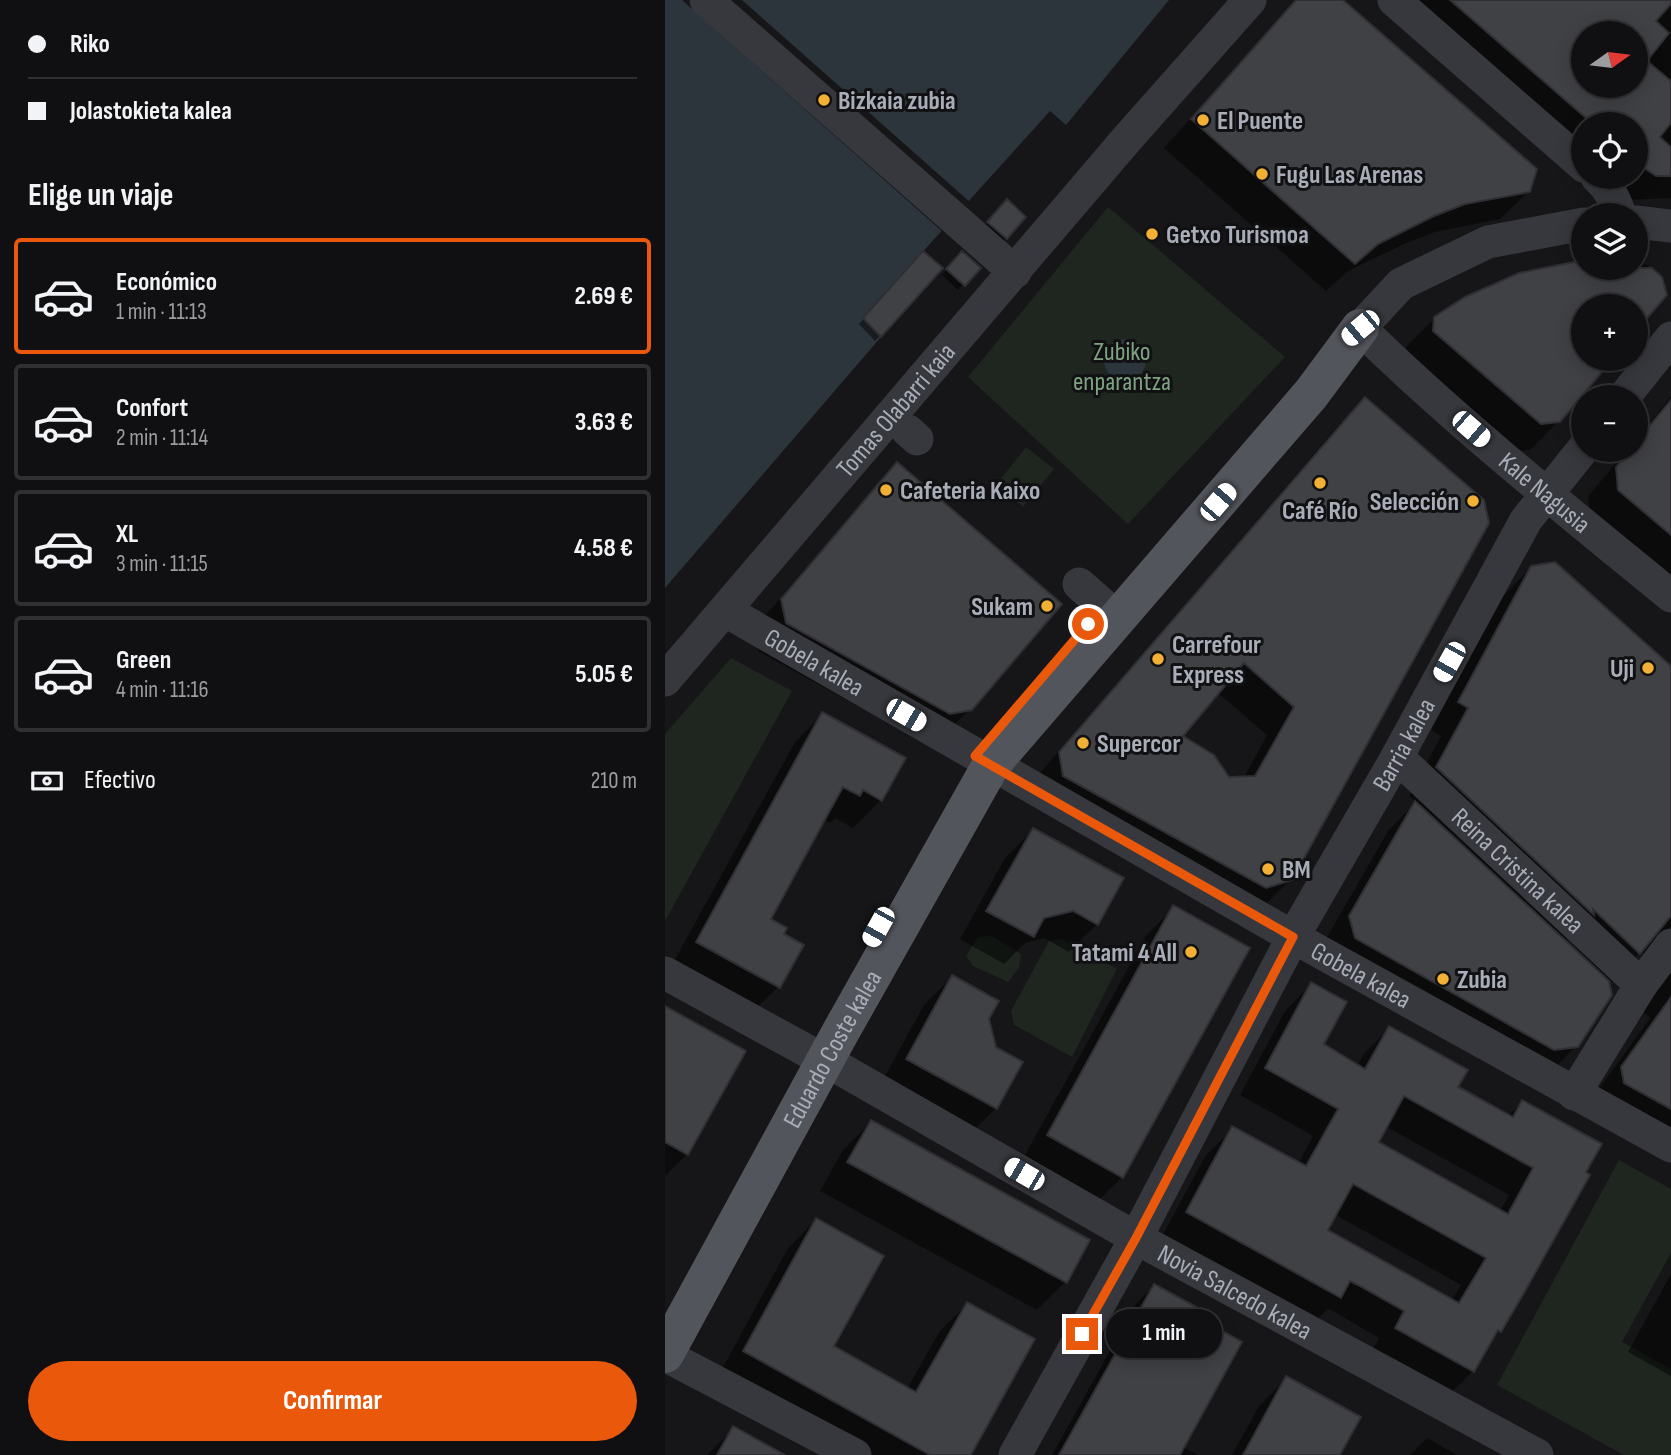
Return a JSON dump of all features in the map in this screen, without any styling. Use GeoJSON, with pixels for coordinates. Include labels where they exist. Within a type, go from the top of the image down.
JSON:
{"type":"FeatureCollection","features":[{"type":"Feature","properties":{"kind":"main road","name":"Eduardo Coste kalea"},"geometry":{"type":"LineString","coordinates":[[665,1317],[817,1056],[983,760],[1091,595],[1297,380],[1360,328]]}},
{"type":"Feature","properties":{"kind":"main road","name":"Eduardo Coste kalea"},"geometry":{"type":"LineString","coordinates":[[983,760],[1303,404],[1360,328]]}},
{"type":"Feature","properties":{"kind":"main road","name":"Eduardo Coste kalea"},"geometry":{"type":"LineString","coordinates":[[665,1355],[817,1056]]}},
{"type":"Feature","properties":{"kind":"street"},"geometry":{"type":"LineString","coordinates":[[706,0],[1014,272]]}},
{"type":"Feature","properties":{"kind":"street","name":"Tomas Olabarri kaia"},"geometry":{"type":"LineString","coordinates":[[665,680],[1126,140],[1250,0]]}},
{"type":"Feature","properties":{"kind":"street"},"geometry":{"type":"LineString","coordinates":[[1394,0],[1571,155]]}},
{"type":"Feature","properties":{"kind":"street"},"geometry":{"type":"LineString","coordinates":[[1648,223],[1671,226]]}},
{"type":"Feature","properties":{"kind":"street"},"geometry":{"type":"LineString","coordinates":[[1360,328],[1401,284],[1488,242],[1571,227]]}},
{"type":"Feature","properties":{"kind":"street","name":"Kale Nagusia"},"geometry":{"type":"LineString","coordinates":[[1360,328],[1398,365],[1546,494],[1671,596]]}},
{"type":"Feature","properties":{"kind":"street"},"geometry":{"type":"LineString","coordinates":[[1634,385],[1671,338]]}},
{"type":"Feature","properties":{"kind":"street","name":"Barria kalea"},"geometry":{"type":"LineString","coordinates":[[1015,1455],[1136,1238],[1293,937],[1397,757],[1526,520],[1572,462]]}},
{"type":"Feature","properties":{"kind":"street","name":"Gobela kalea"},"geometry":{"type":"LineString","coordinates":[[726,611],[1293,937],[1671,1146]]}},
{"type":"Feature","properties":{"kind":"street","name":"Reina Cristina kalea"},"geometry":{"type":"LineString","coordinates":[[1397,757],[1641,985]]}},
{"type":"Feature","properties":{"kind":"street"},"geometry":{"type":"LineString","coordinates":[[1574,1094],[1641,985],[1671,945]]}},
{"type":"Feature","properties":{"kind":"street","name":"Novia Salcedo kalea"},"geometry":{"type":"LineString","coordinates":[[665,973],[817,1056],[1136,1238],[1537,1455]]}},
{"type":"Feature","properties":{"kind":"street"},"geometry":{"type":"LineString","coordinates":[[665,1355],[855,1455]]}},
{"type":"Feature","properties":{"kind":"green space","name":"Zubiko enparantza"},"geometry":{"type":"Polygon","coordinates":[[[1108,207],[1285,357],[1128,524],[968,377],[1108,207]]]}},
{"type":"Feature","properties":{"kind":"green space"},"geometry":{"type":"Polygon","coordinates":[[[1026,447],[1054,469],[1023,507],[996,485],[1026,447]]]}},
{"type":"Feature","properties":{"kind":"green space"},"geometry":{"type":"Polygon","coordinates":[[[731,658],[792,691],[665,921],[665,734],[731,658]]]}},
{"type":"Feature","properties":{"kind":"green space"},"geometry":{"type":"Polygon","coordinates":[[[992,936],[1021,954],[1019,968],[1008,982],[973,966],[966,956],[978,937],[992,936]]]}},
{"type":"Feature","properties":{"kind":"green space"},"geometry":{"type":"Polygon","coordinates":[[[1061,939],[1117,969],[1072,1057],[1014,1025],[1011,1011],[1049,941],[1061,939]]]}},
{"type":"Feature","properties":{"kind":"green space"},"geometry":{"type":"Polygon","coordinates":[[[1619,1160],[1671,1189],[1671,1253],[1622,1342],[1671,1369],[1671,1455],[1624,1455],[1497,1385],[1619,1160]]]}},
{"type":"Feature","properties":{"kind":"shaded area"},"geometry":{"type":"Polygon","coordinates":[[[665,0],[1169,0],[1066,125],[1050,111],[863,318],[881,337],[665,588],[665,0]]]}},
{"type":"Feature","properties":{"kind":"shaded area"},"geometry":{"type":"Polygon","coordinates":[[[1125,339],[1140,345],[1146,360],[1140,375],[1125,381],[1110,375],[1104,360],[1110,345],[1125,339]]]}},
{"type":"Feature","properties":{"kind":"pier","name":"Bizkaia zubia"},"geometry":{"type":"Polygon","coordinates":[[[682,0],[742,0],[971,203],[944,233],[682,0]]]}},
{"type":"Feature","properties":{"kind":"building"},"geometry":{"type":"Polygon","coordinates":[[[1296,0],[1343,0],[1537,169],[1530,192],[1465,204],[1434,216],[1378,244],[1355,264],[1191,119],[1296,0]]]}},
{"type":"Feature","properties":{"kind":"building"},"geometry":{"type":"Polygon","coordinates":[[[1450,0],[1671,0],[1671,4],[1656,21],[1669,33],[1649,58],[1649,21],[1571,21],[1571,98],[1649,98],[1649,63],[1671,81],[1671,123],[1660,137],[1671,147],[1671,176],[1656,176],[1648,171],[1648,112],[1579,112],[1450,0]]]}},
{"type":"Feature","properties":{"kind":"building"},"geometry":{"type":"Polygon","coordinates":[[[1007,199],[1026,217],[1007,239],[987,222],[1007,199]]]}},
{"type":"Feature","properties":{"kind":"building"},"geometry":{"type":"Polygon","coordinates":[[[923,251],[943,268],[881,337],[863,318],[923,251]]]}},
{"type":"Feature","properties":{"kind":"building"},"geometry":{"type":"Polygon","coordinates":[[[962,251],[981,268],[965,286],[946,269],[962,251]]]}},
{"type":"Feature","properties":{"kind":"building"},"geometry":{"type":"Polygon","coordinates":[[[1571,263],[1571,280],[1648,280],[1648,268],[1652,268],[1662,277],[1667,295],[1648,317],[1648,294],[1571,294],[1571,371],[1603,371],[1591,385],[1571,385],[1571,409],[1560,422],[1541,424],[1433,331],[1434,317],[1465,297],[1519,273],[1571,263]]]}},
{"type":"Feature","properties":{"kind":"building"},"geometry":{"type":"Polygon","coordinates":[[[1365,397],[1484,500],[1489,523],[1292,880],[1266,888],[1063,776],[1059,752],[1365,397]],[[1244,663],[1183,736],[1214,755],[1229,777],[1255,776],[1294,707],[1244,663]]]}},
{"type":"Feature","properties":{"kind":"building"},"geometry":{"type":"Polygon","coordinates":[[[1671,400],[1671,535],[1618,490],[1616,467],[1620,462],[1648,462],[1648,428],[1671,400]]]}},
{"type":"Feature","properties":{"kind":"building"},"geometry":{"type":"Polygon","coordinates":[[[897,462],[1062,604],[972,710],[950,714],[786,623],[781,599],[897,462]]]}},
{"type":"Feature","properties":{"kind":"building"},"geometry":{"type":"Polygon","coordinates":[[[1555,562],[1671,666],[1671,916],[1640,954],[1593,909],[1594,915],[1436,767],[1468,708],[1458,702],[1531,566],[1555,562]]]}},
{"type":"Feature","properties":{"kind":"building"},"geometry":{"type":"Polygon","coordinates":[[[822,712],[906,758],[882,801],[863,790],[860,796],[843,787],[828,814],[771,919],[787,928],[784,934],[804,945],[780,988],[696,942],[822,712]]]}},
{"type":"Feature","properties":{"kind":"building"},"geometry":{"type":"Polygon","coordinates":[[[1415,801],[1609,981],[1612,995],[1578,1047],[1554,1050],[1355,938],[1349,916],[1415,801]]]}},
{"type":"Feature","properties":{"kind":"building"},"geometry":{"type":"Polygon","coordinates":[[[1033,828],[1124,878],[1098,925],[1073,911],[1044,918],[1034,937],[986,911],[1033,828]]]}},
{"type":"Feature","properties":{"kind":"building"},"geometry":{"type":"Polygon","coordinates":[[[1173,905],[1250,948],[1123,1178],[1047,1135],[1173,905]]]}},
{"type":"Feature","properties":{"kind":"building"},"geometry":{"type":"Polygon","coordinates":[[[952,975],[999,1001],[989,1019],[996,1047],[1023,1062],[997,1109],[906,1059],[952,975]]]}},
{"type":"Feature","properties":{"kind":"building"},"geometry":{"type":"Polygon","coordinates":[[[1311,982],[1347,1002],[1324,1044],[1365,1069],[1389,1026],[1468,1070],[1458,1087],[1513,1117],[1522,1100],[1602,1144],[1586,1172],[1590,1175],[1525,1291],[1474,1372],[1395,1328],[1404,1311],[1358,1285],[1350,1281],[1341,1298],[1186,1212],[1232,1126],[1306,1166],[1338,1109],[1265,1068],[1311,982]],[[1404,1096],[1379,1142],[1508,1214],[1533,1168],[1404,1096]],[[1353,1184],[1328,1230],[1459,1303],[1486,1258],[1353,1184]]]}},
{"type":"Feature","properties":{"kind":"building"},"geometry":{"type":"Polygon","coordinates":[[[1671,997],[1671,1109],[1624,1083],[1621,1067],[1671,997]]]}},
{"type":"Feature","properties":{"kind":"building"},"geometry":{"type":"Polygon","coordinates":[[[665,1006],[746,1051],[688,1155],[665,1142],[665,1006]]]}},
{"type":"Feature","properties":{"kind":"building"},"geometry":{"type":"Polygon","coordinates":[[[871,1120],[1090,1240],[1067,1283],[847,1162],[871,1120]]]}},
{"type":"Feature","properties":{"kind":"building"},"geometry":{"type":"Polygon","coordinates":[[[816,1218],[884,1256],[834,1346],[916,1392],[967,1302],[1035,1339],[971,1455],[930,1455],[743,1351],[816,1218]]]}},
{"type":"Feature","properties":{"kind":"building"},"geometry":{"type":"Polygon","coordinates":[[[1154,1284],[1198,1308],[1194,1315],[1242,1342],[1180,1455],[1059,1455],[1154,1284]]]}},
{"type":"Feature","properties":{"kind":"building"},"geometry":{"type":"Polygon","coordinates":[[[1286,1376],[1361,1417],[1340,1455],[1243,1455],[1286,1376]]]}},
{"type":"Feature","properties":{"kind":"building"},"geometry":{"type":"Polygon","coordinates":[[[733,1426],[785,1455],[717,1455],[733,1426]]]}},
{"type":"Feature","properties":{"kind":"place","name":"Bizkaia zubia"},"geometry":{"type":"Point","coordinates":[824,100]}},
{"type":"Feature","properties":{"kind":"place","name":"El Puente"},"geometry":{"type":"Point","coordinates":[1203,120]}},
{"type":"Feature","properties":{"kind":"place","name":"Fugu Las Arenas"},"geometry":{"type":"Point","coordinates":[1262,174]}},
{"type":"Feature","properties":{"kind":"place","name":"Getxo Turismoa"},"geometry":{"type":"Point","coordinates":[1152,234]}},
{"type":"Feature","properties":{"kind":"place","name":"Café Río"},"geometry":{"type":"Point","coordinates":[1320,483]}},
{"type":"Feature","properties":{"kind":"place","name":"Cafeteria Kaixo"},"geometry":{"type":"Point","coordinates":[886,490]}},
{"type":"Feature","properties":{"kind":"place","name":"Selección"},"geometry":{"type":"Point","coordinates":[1473,501]}},
{"type":"Feature","properties":{"kind":"place","name":"Sukam"},"geometry":{"type":"Point","coordinates":[1047,606]}},
{"type":"Feature","properties":{"kind":"place","name":"Carrefour Express"},"geometry":{"type":"Point","coordinates":[1158,659]}},
{"type":"Feature","properties":{"kind":"place","name":"Uji"},"geometry":{"type":"Point","coordinates":[1648,668]}},
{"type":"Feature","properties":{"kind":"place","name":"Supercor"},"geometry":{"type":"Point","coordinates":[1083,743]}},
{"type":"Feature","properties":{"kind":"place","name":"BM"},"geometry":{"type":"Point","coordinates":[1268,869]}},
{"type":"Feature","properties":{"kind":"place","name":"Tatami 4 All"},"geometry":{"type":"Point","coordinates":[1191,952]}},
{"type":"Feature","properties":{"kind":"place","name":"Zubia"},"geometry":{"type":"Point","coordinates":[1443,979]}},
{"type":"Feature","properties":{"kind":"route"},"geometry":{"type":"LineString","coordinates":[[1082,1334],[1136,1238],[1293,937],[975,756],[1088,624]]}}]}
